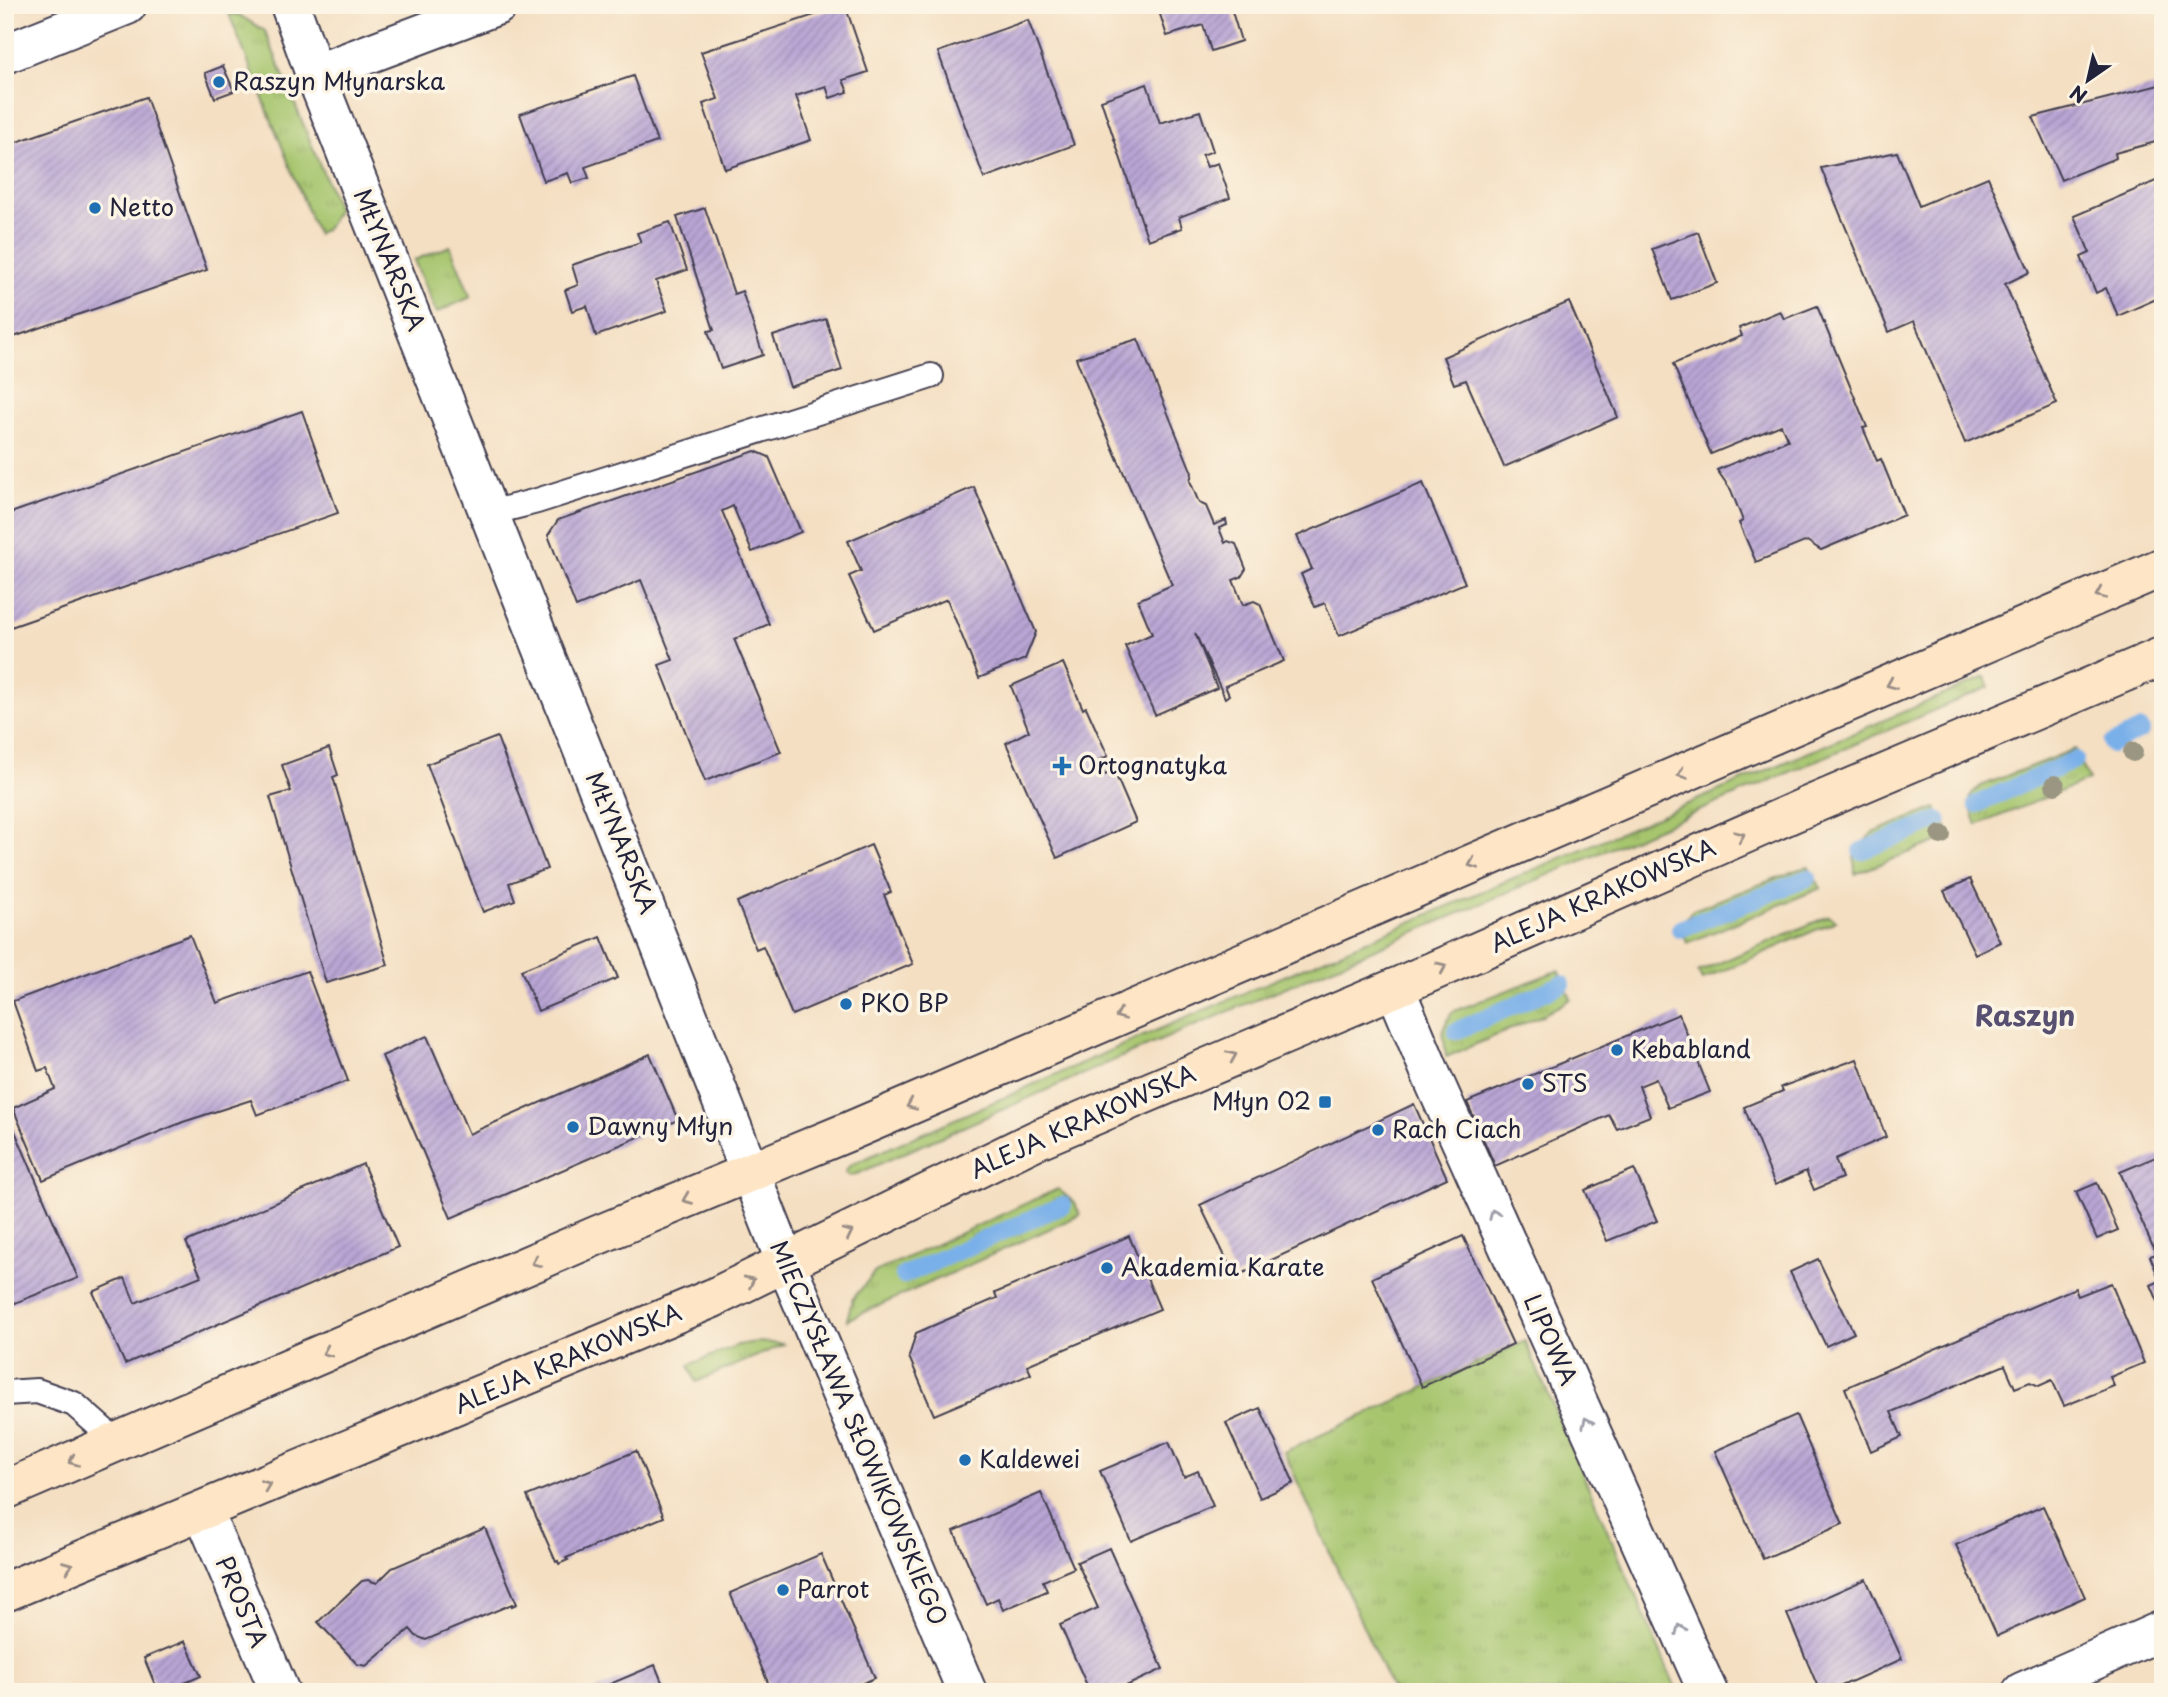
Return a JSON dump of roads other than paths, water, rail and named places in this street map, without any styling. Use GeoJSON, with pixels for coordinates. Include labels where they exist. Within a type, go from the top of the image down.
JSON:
{"type":"FeatureCollection","features":[{"type":"Feature","properties":{"kind":"main road"},"geometry":{"type":"LineString","coordinates":[[5,1490],[598,1235],[751,1174],[2163,567]]}},
{"type":"Feature","properties":{"kind":"main road","name":"ALEJA KRAKOWSKA"},"geometry":{"type":"LineString","coordinates":[[5,1592],[617,1340],[713,1298],[1036,1140],[1395,988],[1806,807],[2163,656]]}},
{"type":"Feature","properties":{"kind":"street"},"geometry":{"type":"LineString","coordinates":[[5,54],[127,5]]}},
{"type":"Feature","properties":{"kind":"street","name":"MŁYNARSKA"},"geometry":{"type":"LineString","coordinates":[[290,5],[751,1174]]}},
{"type":"Feature","properties":{"kind":"street"},"geometry":{"type":"LineString","coordinates":[[315,74],[498,5]]}},
{"type":"Feature","properties":{"kind":"street","name":"LIPOWA"},"geometry":{"type":"LineString","coordinates":[[1395,988],[1433,1079],[1708,1692]]}},
{"type":"Feature","properties":{"kind":"street","name":"MIECZYSŁAWA SŁOWIKOWSKIEGO"},"geometry":{"type":"LineString","coordinates":[[751,1174],[967,1692]]}},
{"type":"Feature","properties":{"kind":"street","name":"PROSTA"},"geometry":{"type":"LineString","coordinates":[[203,1511],[280,1692]]}},
{"type":"Feature","properties":{"kind":"street"},"geometry":{"type":"LineString","coordinates":[[2022,1692],[2163,1630]]}},
{"type":"Feature","properties":{"kind":"lane"},"geometry":{"type":"LineString","coordinates":[[490,513],[537,501],[931,376]]}},
{"type":"Feature","properties":{"kind":"lane"},"geometry":{"type":"LineString","coordinates":[[5,1393],[37,1391],[74,1404],[117,1442]]}},
{"type":"Feature","properties":{"kind":"waterway"},"geometry":{"type":"LineString","coordinates":[[2112,744],[2141,730]]}},
{"type":"Feature","properties":{"kind":"waterway"},"geometry":{"type":"LineString","coordinates":[[1977,804],[2075,760]]}},
{"type":"Feature","properties":{"kind":"waterway"},"geometry":{"type":"LineString","coordinates":[[1861,851],[1938,820]]}},
{"type":"Feature","properties":{"kind":"waterway"},"geometry":{"type":"LineString","coordinates":[[1680,929],[1808,878]]}},
{"type":"Feature","properties":{"kind":"waterway"},"geometry":{"type":"LineString","coordinates":[[1456,1031],[1562,984]]}},
{"type":"Feature","properties":{"kind":"waterway"},"geometry":{"type":"LineString","coordinates":[[904,1275],[1063,1205]]}},
{"type":"Feature","properties":{"kind":"place","name":"Raszyn Młynarska"},"geometry":{"type":"Point","coordinates":[219,82]}},
{"type":"Feature","properties":{"kind":"place","name":"Netto"},"geometry":{"type":"Point","coordinates":[95,208]}},
{"type":"Feature","properties":{"kind":"place","name":"Ortognatyka"},"geometry":{"type":"Point","coordinates":[1062,766]}},
{"type":"Feature","properties":{"kind":"place","name":"PKO BP"},"geometry":{"type":"Point","coordinates":[846,1004]}},
{"type":"Feature","properties":{"kind":"place","name":"Kebabland"},"geometry":{"type":"Point","coordinates":[1617,1050]}},
{"type":"Feature","properties":{"kind":"place","name":"STS"},"geometry":{"type":"Point","coordinates":[1528,1084]}},
{"type":"Feature","properties":{"kind":"place","name":"Młyn 02"},"geometry":{"type":"Point","coordinates":[1325,1102]}},
{"type":"Feature","properties":{"kind":"place","name":"Dawny Młyn"},"geometry":{"type":"Point","coordinates":[573,1127]}},
{"type":"Feature","properties":{"kind":"place","name":"Rach Ciach"},"geometry":{"type":"Point","coordinates":[1378,1130]}},
{"type":"Feature","properties":{"kind":"place","name":"Akademia Karate"},"geometry":{"type":"Point","coordinates":[1107,1268]}},
{"type":"Feature","properties":{"kind":"place","name":"Kaldewei"},"geometry":{"type":"Point","coordinates":[965,1460]}},
{"type":"Feature","properties":{"kind":"place","name":"Parrot"},"geometry":{"type":"Point","coordinates":[783,1590]}},
{"type":"Feature","properties":{"kind":"district","name":"Raszyn"},"geometry":{"type":"Point","coordinates":[2025,1016]}}]}
